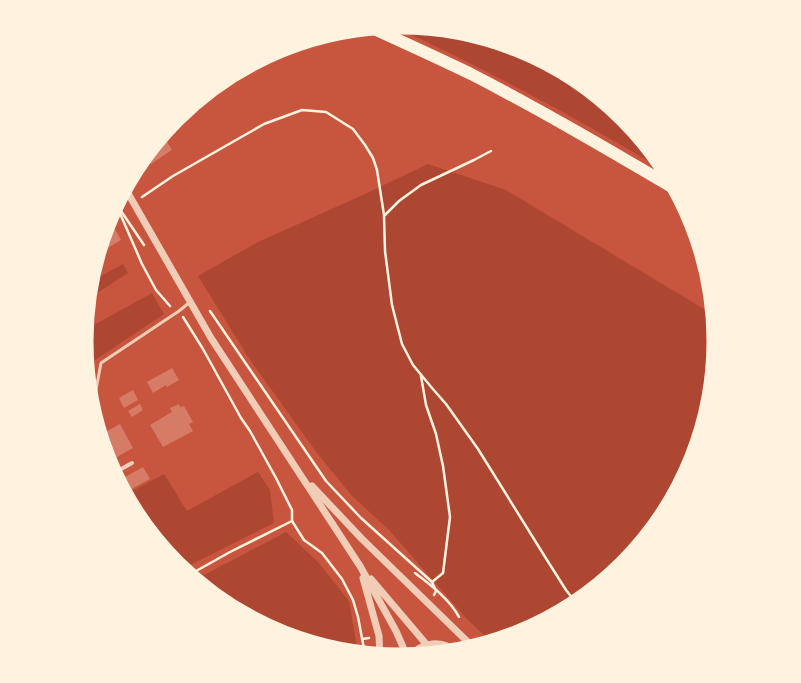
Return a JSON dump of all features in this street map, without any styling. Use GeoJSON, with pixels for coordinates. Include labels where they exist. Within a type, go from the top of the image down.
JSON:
{"type":"FeatureCollection","features":[{"type":"Feature","properties":{"kind":"highway"},"geometry":{"type":"LineString","coordinates":[[382,33],[470,74],[613,152],[667,184]]}},
{"type":"Feature","properties":{"kind":"street"},"geometry":{"type":"LineString","coordinates":[[128,194],[211,338],[360,566],[396,631],[404,651]]}},
{"type":"Feature","properties":{"kind":"street"},"geometry":{"type":"LineString","coordinates":[[119,470],[132,463]]}},
{"type":"Feature","properties":{"kind":"street"},"geometry":{"type":"LineString","coordinates":[[300,474],[362,539],[469,643]]}},
{"type":"Feature","properties":{"kind":"street"},"geometry":{"type":"LineString","coordinates":[[360,566],[427,645]]}},
{"type":"Feature","properties":{"kind":"street"},"geometry":{"type":"LineString","coordinates":[[360,566],[379,636],[380,650]]}},
{"type":"Feature","properties":{"kind":"street"},"geometry":{"type":"LineString","coordinates":[[415,650],[427,645],[439,644],[450,647]]}},
{"type":"Feature","properties":{"kind":"lane"},"geometry":{"type":"LineString","coordinates":[[95,392],[101,363],[190,302]]}},
{"type":"Feature","properties":{"kind":"path"},"geometry":{"type":"LineString","coordinates":[[146,203],[142,197],[173,176],[264,124],[302,110],[326,112],[353,129],[373,158],[377,170],[384,216],[384,251],[392,305],[402,344],[413,365],[446,404],[478,449],[573,599]]}},
{"type":"Feature","properties":{"kind":"path"},"geometry":{"type":"LineString","coordinates":[[384,216],[399,201],[421,185],[491,151]]}},
{"type":"Feature","properties":{"kind":"path"},"geometry":{"type":"LineString","coordinates":[[119,213],[142,264],[156,290],[172,309],[179,310],[203,349],[240,418],[250,431],[292,510],[292,521],[304,540],[322,553],[342,579],[353,600],[364,648]]}},
{"type":"Feature","properties":{"kind":"path"},"geometry":{"type":"LineString","coordinates":[[210,311],[326,481],[361,518],[432,582],[436,591]]}},
{"type":"Feature","properties":{"kind":"path"},"geometry":{"type":"LineString","coordinates":[[421,374],[426,405],[436,434],[443,466],[450,517],[443,573],[432,582]]}},
{"type":"Feature","properties":{"kind":"path"},"geometry":{"type":"LineString","coordinates":[[194,572],[292,521]]}},
{"type":"Feature","properties":{"kind":"shaded area"},"geometry":{"type":"Polygon","coordinates":[[[406,32],[461,38],[500,48],[566,81],[589,96],[605,109],[633,137],[654,165],[532,95],[406,32]]]}},
{"type":"Feature","properties":{"kind":"shaded area"},"geometry":{"type":"Polygon","coordinates":[[[428,164],[506,190],[708,311],[710,342],[704,402],[694,441],[669,496],[646,530],[633,546],[605,574],[589,587],[555,610],[500,635],[487,638],[466,618],[389,530],[352,496],[317,453],[250,360],[198,276],[258,242],[428,164]]]}},
{"type":"Feature","properties":{"kind":"shaded area"},"geometry":{"type":"Polygon","coordinates":[[[123,264],[128,273],[95,294],[98,278],[123,264]]]}},
{"type":"Feature","properties":{"kind":"shaded area"},"geometry":{"type":"Polygon","coordinates":[[[152,293],[164,314],[95,360],[93,374],[91,342],[92,326],[152,293]]]}},
{"type":"Feature","properties":{"kind":"shaded area"},"geometry":{"type":"Polygon","coordinates":[[[258,472],[270,490],[274,523],[188,566],[168,546],[155,530],[130,492],[164,474],[187,511],[258,472]]]}},
{"type":"Feature","properties":{"kind":"shaded area"},"geometry":{"type":"Polygon","coordinates":[[[286,532],[318,562],[349,601],[357,648],[340,645],[301,635],[264,619],[229,599],[200,577],[286,532]]]}},
{"type":"Feature","properties":{"kind":"building"},"geometry":{"type":"Polygon","coordinates":[[[166,140],[172,150],[151,164],[149,161],[166,140]]]}},
{"type":"Feature","properties":{"kind":"building"},"geometry":{"type":"Polygon","coordinates":[[[113,227],[121,240],[105,250],[113,227]]]}},
{"type":"Feature","properties":{"kind":"building"},"geometry":{"type":"Polygon","coordinates":[[[172,368],[179,380],[167,387],[166,385],[153,393],[147,382],[172,368]]]}},
{"type":"Feature","properties":{"kind":"building"},"geometry":{"type":"Polygon","coordinates":[[[133,390],[138,400],[124,408],[119,398],[133,390]]]}},
{"type":"Feature","properties":{"kind":"building"},"geometry":{"type":"Polygon","coordinates":[[[140,404],[143,410],[132,417],[128,411],[140,404]]]}},
{"type":"Feature","properties":{"kind":"building"},"geometry":{"type":"Polygon","coordinates":[[[179,404],[180,407],[184,406],[193,422],[189,424],[193,431],[163,447],[150,425],[172,412],[170,408],[179,404]]]}},
{"type":"Feature","properties":{"kind":"building"},"geometry":{"type":"Polygon","coordinates":[[[120,424],[133,448],[114,458],[105,432],[120,424]]]}},
{"type":"Feature","properties":{"kind":"building"},"geometry":{"type":"Polygon","coordinates":[[[143,467],[150,479],[129,490],[123,478],[143,467]]]}}]}
